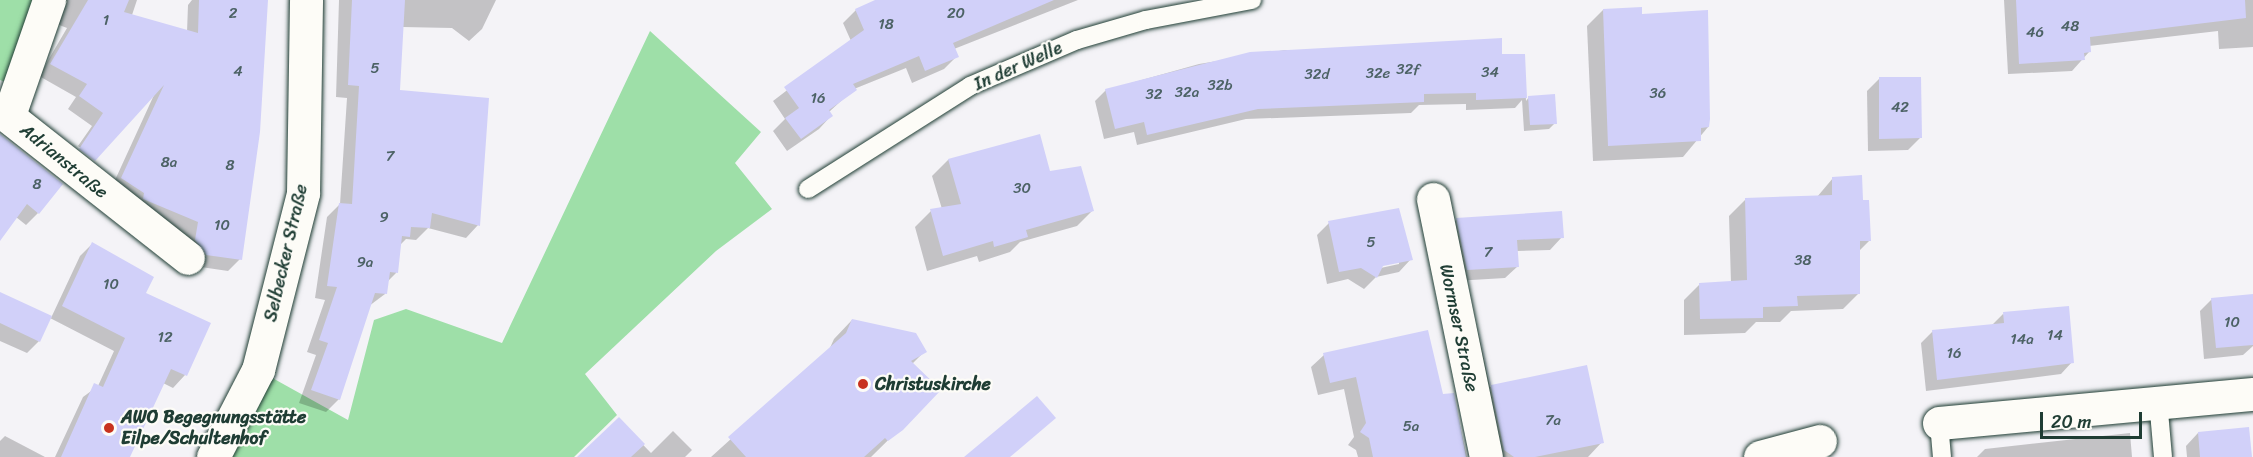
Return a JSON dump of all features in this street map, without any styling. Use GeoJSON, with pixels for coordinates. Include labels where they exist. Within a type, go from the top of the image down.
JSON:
{"type":"FeatureCollection","features":[{"type":"Feature","properties":{"kind":"street","name":"Adrianstraße"},"geometry":{"type":"LineString","coordinates":[[49,0],[5,113],[188,258]]}},
{"type":"Feature","properties":{"kind":"street","name":"Selbecker Straße"},"geometry":{"type":"LineString","coordinates":[[213,457],[258,370],[303,193],[306,0]]}},
{"type":"Feature","properties":{"kind":"street","name":"Wormser Straße"},"geometry":{"type":"LineString","coordinates":[[1433,199],[1486,457]]}},
{"type":"Feature","properties":{"kind":"street"},"geometry":{"type":"LineString","coordinates":[[1939,423],[2158,400],[2253,394]]}},
{"type":"Feature","properties":{"kind":"street"},"geometry":{"type":"LineString","coordinates":[[1760,457],[1820,441]]}},
{"type":"Feature","properties":{"kind":"lane","name":"In der Welle"},"geometry":{"type":"LineString","coordinates":[[808,189],[970,86],[1077,40],[1146,20],[1252,0]]}},
{"type":"Feature","properties":{"kind":"lane"},"geometry":{"type":"LineString","coordinates":[[2158,400],[2163,457]]}},
{"type":"Feature","properties":{"kind":"lane"},"geometry":{"type":"LineString","coordinates":[[1939,423],[1942,457]]}},
{"type":"Feature","properties":{"kind":"green space"},"geometry":{"type":"Polygon","coordinates":[[[0,0],[43,0],[8,83],[0,80],[0,0]]]}},
{"type":"Feature","properties":{"kind":"green space"},"geometry":{"type":"Polygon","coordinates":[[[650,31],[761,132],[735,163],[772,209],[716,251],[585,374],[617,415],[574,457],[213,457],[258,370],[348,420],[374,320],[406,309],[502,343],[650,31]]]}},
{"type":"Feature","properties":{"kind":"building"},"geometry":{"type":"Polygon","coordinates":[[[88,0],[129,0],[124,12],[198,33],[199,0],[268,0],[260,132],[242,260],[206,255],[195,240],[198,222],[143,199],[144,193],[121,178],[164,85],[95,161],[79,149],[103,113],[79,96],[87,84],[50,64],[88,0]]]}},
{"type":"Feature","properties":{"kind":"building"},"geometry":{"type":"Polygon","coordinates":[[[352,0],[405,0],[400,90],[489,98],[480,226],[432,213],[430,228],[411,227],[410,237],[402,236],[398,273],[390,272],[387,294],[375,293],[340,400],[311,390],[328,343],[319,340],[337,287],[327,286],[339,203],[352,204],[359,86],[348,85],[352,0]]]}},
{"type":"Feature","properties":{"kind":"building"},"geometry":{"type":"Polygon","coordinates":[[[875,0],[1054,0],[953,43],[959,57],[925,71],[919,56],[853,84],[857,90],[829,110],[833,116],[801,139],[785,118],[799,108],[784,87],[864,30],[855,9],[875,0]]]}},
{"type":"Feature","properties":{"kind":"building"},"geometry":{"type":"Polygon","coordinates":[[[2016,0],[2245,0],[2246,18],[2090,37],[2091,52],[2084,53],[2085,60],[2019,64],[2016,0]]]}},
{"type":"Feature","properties":{"kind":"building"},"geometry":{"type":"Polygon","coordinates":[[[1642,7],[1642,14],[1708,10],[1710,119],[1709,127],[1701,128],[1701,141],[1608,146],[1603,9],[1642,7]]]}},
{"type":"Feature","properties":{"kind":"building"},"geometry":{"type":"Polygon","coordinates":[[[1502,38],[1502,54],[1525,54],[1527,98],[1476,100],[1476,93],[1424,94],[1424,102],[1258,109],[1147,135],[1144,122],[1115,129],[1105,89],[1250,52],[1502,38]]]}},
{"type":"Feature","properties":{"kind":"building"},"geometry":{"type":"Polygon","coordinates":[[[1879,77],[1921,77],[1922,138],[1879,139],[1879,77]]]}},
{"type":"Feature","properties":{"kind":"building"},"geometry":{"type":"Polygon","coordinates":[[[1555,94],[1557,124],[1530,125],[1528,96],[1555,94]]]}},
{"type":"Feature","properties":{"kind":"building"},"geometry":{"type":"Polygon","coordinates":[[[0,134],[63,184],[39,214],[27,204],[0,241],[0,134]]]}},
{"type":"Feature","properties":{"kind":"building"},"geometry":{"type":"Polygon","coordinates":[[[1040,134],[1050,171],[1081,166],[1094,211],[1026,230],[1028,237],[994,247],[993,241],[943,256],[930,209],[961,204],[948,159],[1040,134]]]}},
{"type":"Feature","properties":{"kind":"building"},"geometry":{"type":"Polygon","coordinates":[[[1862,175],[1863,200],[1869,200],[1871,241],[1860,241],[1860,294],[1797,296],[1798,306],[1763,307],[1763,318],[1700,319],[1699,283],[1747,280],[1745,198],[1832,195],[1832,177],[1862,175]]]}},
{"type":"Feature","properties":{"kind":"building"},"geometry":{"type":"Polygon","coordinates":[[[1399,208],[1413,260],[1383,266],[1377,278],[1361,268],[1339,272],[1328,221],[1399,208]]]}},
{"type":"Feature","properties":{"kind":"building"},"geometry":{"type":"Polygon","coordinates":[[[1562,211],[1564,238],[1517,240],[1519,267],[1467,270],[1456,218],[1562,211]]]}},
{"type":"Feature","properties":{"kind":"building"},"geometry":{"type":"Polygon","coordinates":[[[92,242],[154,277],[146,293],[211,323],[187,376],[171,369],[130,457],[61,457],[94,383],[103,387],[125,338],[62,306],[92,242]]]}},
{"type":"Feature","properties":{"kind":"building"},"geometry":{"type":"Polygon","coordinates":[[[0,292],[52,316],[40,342],[0,323],[0,292]]]}},
{"type":"Feature","properties":{"kind":"building"},"geometry":{"type":"Polygon","coordinates":[[[2253,294],[2253,345],[2216,348],[2211,298],[2253,294]]]}},
{"type":"Feature","properties":{"kind":"building"},"geometry":{"type":"Polygon","coordinates":[[[2069,306],[2074,363],[1937,380],[1932,330],[2004,323],[2003,312],[2069,306]]]}},
{"type":"Feature","properties":{"kind":"building","name":"Christuskirche"},"geometry":{"type":"Polygon","coordinates":[[[852,319],[916,333],[927,352],[911,361],[941,390],[903,430],[888,441],[885,438],[864,457],[746,457],[728,437],[846,333],[852,319]]]}},
{"type":"Feature","properties":{"kind":"building"},"geometry":{"type":"Polygon","coordinates":[[[1477,320],[1491,385],[1587,365],[1604,443],[1535,457],[1514,457],[1504,450],[1477,320]]]}},
{"type":"Feature","properties":{"kind":"building"},"geometry":{"type":"Polygon","coordinates":[[[1428,330],[1443,394],[1454,393],[1466,457],[1373,457],[1369,438],[1360,432],[1366,423],[1356,377],[1330,383],[1323,353],[1428,330]]]}},
{"type":"Feature","properties":{"kind":"building"},"geometry":{"type":"Polygon","coordinates":[[[1037,396],[1056,418],[1010,457],[964,457],[1037,396]]]}},
{"type":"Feature","properties":{"kind":"building"},"geometry":{"type":"Polygon","coordinates":[[[619,417],[645,444],[631,457],[577,457],[619,417]]]}},
{"type":"Feature","properties":{"kind":"building"},"geometry":{"type":"Polygon","coordinates":[[[2249,427],[2252,457],[2200,457],[2198,432],[2249,427]]]}},
{"type":"Feature","properties":{"kind":"place","name":"Christuskirche"},"geometry":{"type":"Point","coordinates":[863,384]}},
{"type":"Feature","properties":{"kind":"place","name":"AWO Begegnungsstätte Eilpe/Schultenhof"},"geometry":{"type":"Point","coordinates":[109,428]}}]}
